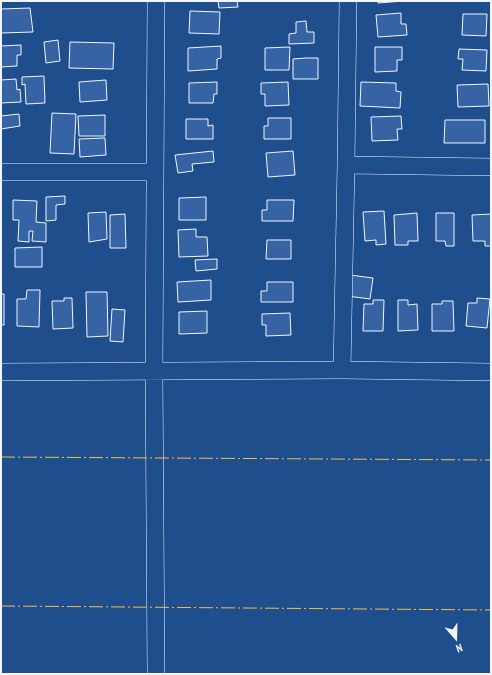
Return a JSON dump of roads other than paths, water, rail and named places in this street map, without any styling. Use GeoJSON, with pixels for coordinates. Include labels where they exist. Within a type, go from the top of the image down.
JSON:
{"type":"FeatureCollection","features":[{"type":"Feature","properties":{"kind":"street"},"geometry":{"type":"LineString","coordinates":[[156,1],[154,372],[156,674]]}},
{"type":"Feature","properties":{"kind":"street"},"geometry":{"type":"LineString","coordinates":[[342,370],[348,1]]}},
{"type":"Feature","properties":{"kind":"street"},"geometry":{"type":"LineString","coordinates":[[346,165],[491,168]]}},
{"type":"Feature","properties":{"kind":"street"},"geometry":{"type":"LineString","coordinates":[[1,172],[155,172]]}},
{"type":"Feature","properties":{"kind":"street"},"geometry":{"type":"LineString","coordinates":[[1,372],[342,370],[491,372]]}}]}
